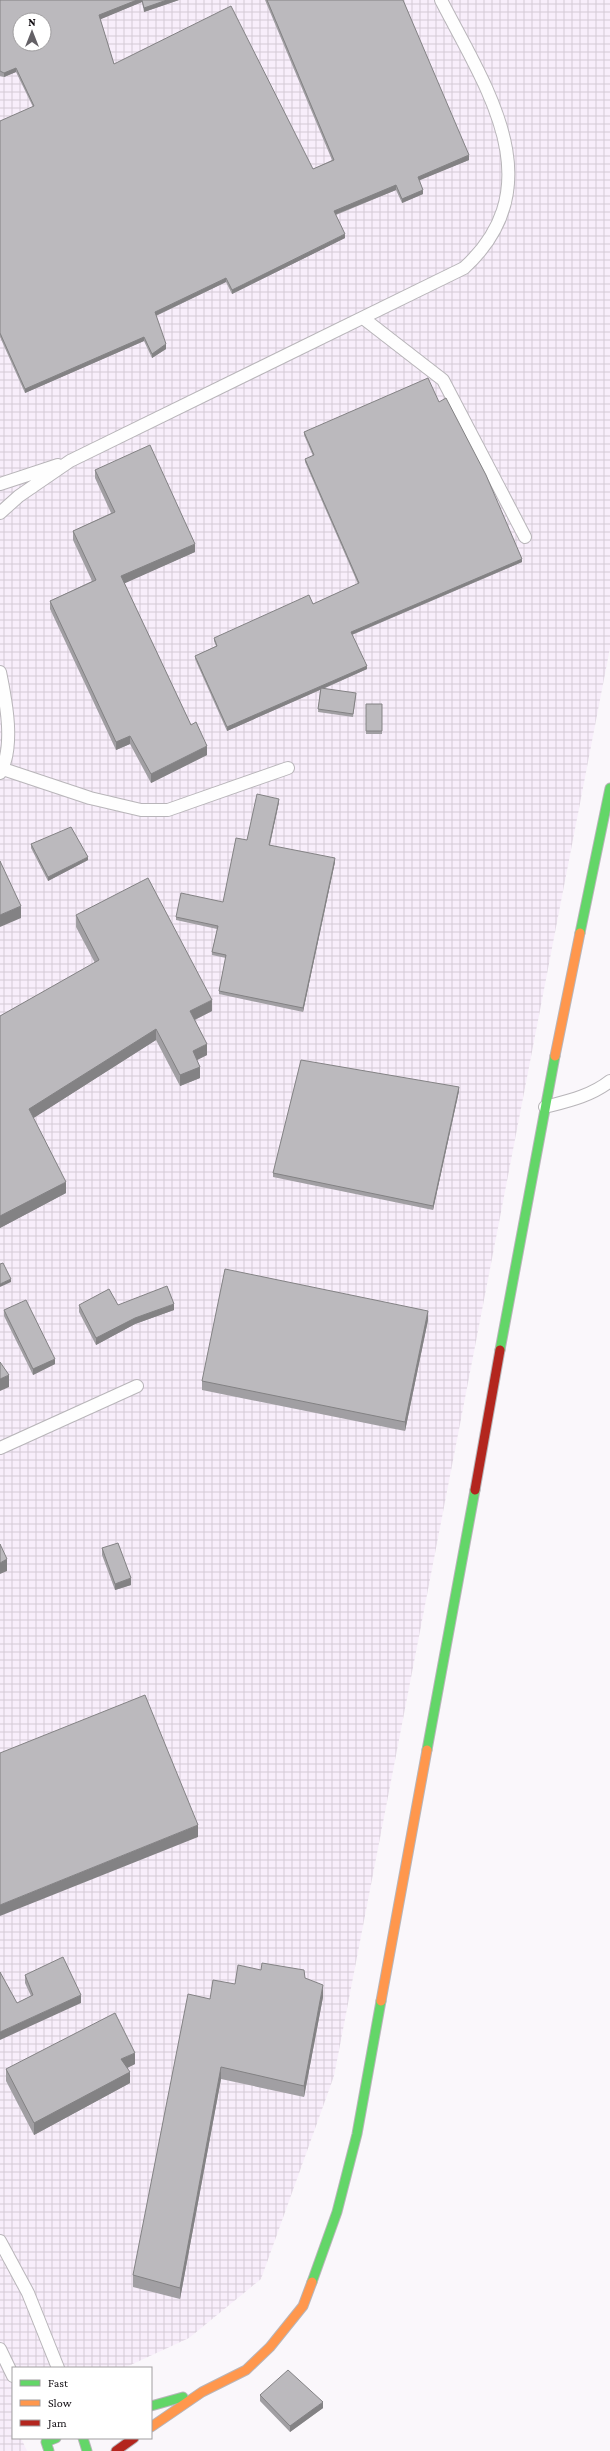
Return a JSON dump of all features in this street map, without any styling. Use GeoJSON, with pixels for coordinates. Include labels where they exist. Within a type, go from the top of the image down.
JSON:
{"type":"FeatureCollection","features":[{"type":"Feature","properties":{"kind":"main road"},"geometry":{"type":"LineString","coordinates":[[152,2426],[202,2392],[246,2370],[270,2348],[303,2306],[337,2212],[357,2134],[545,1107],[610,788]]}},
{"type":"Feature","properties":{"kind":"main road"},"geometry":{"type":"LineString","coordinates":[[152,2406],[202,2392]]}},
{"type":"Feature","properties":{"kind":"main road"},"geometry":{"type":"LineString","coordinates":[[83,2439],[88,2451]]}},
{"type":"Feature","properties":{"kind":"main road"},"geometry":{"type":"LineString","coordinates":[[116,2451],[133,2439]]}},
{"type":"Feature","properties":{"kind":"lane"},"geometry":{"type":"LineString","coordinates":[[0,484],[70,461],[363,318],[464,268],[484,247],[494,231],[506,199],[508,166],[504,133],[492,100],[441,0]]}},
{"type":"Feature","properties":{"kind":"lane"},"geometry":{"type":"LineString","coordinates":[[363,318],[444,380],[525,537]]}},
{"type":"Feature","properties":{"kind":"lane"},"geometry":{"type":"LineString","coordinates":[[0,513],[19,496],[70,461]]}},
{"type":"Feature","properties":{"kind":"lane"},"geometry":{"type":"LineString","coordinates":[[0,672],[8,715],[6,756],[1,771],[90,798],[141,810],[168,810],[288,768]]}},
{"type":"Feature","properties":{"kind":"lane"},"geometry":{"type":"LineString","coordinates":[[545,1107],[582,1097],[599,1090],[610,1081]]}},
{"type":"Feature","properties":{"kind":"lane"},"geometry":{"type":"LineString","coordinates":[[0,1448],[137,1386]]}},
{"type":"Feature","properties":{"kind":"lane"},"geometry":{"type":"LineString","coordinates":[[0,2241],[28,2293],[58,2367]]}},
{"type":"Feature","properties":{"kind":"lane"},"geometry":{"type":"LineString","coordinates":[[0,2349],[12,2374]]}},
{"type":"Feature","properties":{"kind":"shaded area"},"geometry":{"type":"Polygon","coordinates":[[[0,0],[610,0],[610,648],[334,2076],[261,2279],[189,2338],[126,2367],[12,2367],[12,2439],[21,2439],[27,2451],[0,2451],[0,0]]]}},
{"type":"Feature","properties":{"kind":"building"},"geometry":{"type":"Polygon","coordinates":[[[0,0],[137,0],[99,15],[114,64],[231,6],[313,169],[334,160],[267,0],[403,0],[469,155],[418,177],[423,190],[402,199],[396,185],[334,211],[345,234],[232,290],[226,278],[155,312],[166,344],[152,354],[144,337],[25,389],[0,333],[0,121],[34,106],[16,68],[4,73],[0,71],[0,0]]]}},
{"type":"Feature","properties":{"kind":"building"},"geometry":{"type":"Polygon","coordinates":[[[142,0],[167,0],[144,8],[142,0]]]}},
{"type":"Feature","properties":{"kind":"building"},"geometry":{"type":"Polygon","coordinates":[[[428,378],[439,402],[446,398],[486,475],[522,559],[351,632],[367,666],[227,727],[195,656],[217,646],[214,638],[309,595],[313,604],[359,583],[305,459],[314,455],[304,432],[428,378]]]}},
{"type":"Feature","properties":{"kind":"building"},"geometry":{"type":"Polygon","coordinates":[[[150,445],[195,544],[121,576],[191,725],[196,722],[207,746],[151,774],[130,736],[116,742],[50,601],[96,580],[73,531],[115,512],[95,470],[150,445]]]}},
{"type":"Feature","properties":{"kind":"building"},"geometry":{"type":"Polygon","coordinates":[[[321,688],[356,693],[353,714],[318,709],[321,688]]]}},
{"type":"Feature","properties":{"kind":"building"},"geometry":{"type":"Polygon","coordinates":[[[366,704],[382,704],[382,731],[366,731],[366,704]]]}},
{"type":"Feature","properties":{"kind":"building"},"geometry":{"type":"Polygon","coordinates":[[[257,794],[279,799],[269,845],[335,858],[303,1008],[219,991],[226,955],[212,952],[218,926],[176,917],[181,893],[223,902],[236,838],[247,840],[257,794]]]}},
{"type":"Feature","properties":{"kind":"building"},"geometry":{"type":"Polygon","coordinates":[[[71,827],[88,857],[48,877],[31,844],[71,827]]]}},
{"type":"Feature","properties":{"kind":"building"},"geometry":{"type":"Polygon","coordinates":[[[0,861],[21,906],[0,915],[0,861]]]}},
{"type":"Feature","properties":{"kind":"building"},"geometry":{"type":"Polygon","coordinates":[[[148,878],[212,1000],[190,1011],[207,1044],[193,1051],[200,1067],[180,1075],[156,1029],[29,1109],[66,1182],[0,1216],[0,1016],[99,960],[76,915],[148,878]]]}},
{"type":"Feature","properties":{"kind":"building"},"geometry":{"type":"Polygon","coordinates":[[[301,1060],[459,1087],[433,1206],[273,1173],[301,1060]]]}},
{"type":"Feature","properties":{"kind":"building"},"geometry":{"type":"Polygon","coordinates":[[[3,1263],[11,1279],[0,1284],[0,1264],[3,1263]]]}},
{"type":"Feature","properties":{"kind":"building"},"geometry":{"type":"Polygon","coordinates":[[[225,1269],[428,1311],[405,1422],[202,1381],[225,1269]]]}},
{"type":"Feature","properties":{"kind":"building"},"geometry":{"type":"Polygon","coordinates":[[[167,1286],[174,1304],[135,1318],[96,1338],[79,1305],[109,1289],[118,1305],[167,1286]]]}},
{"type":"Feature","properties":{"kind":"building"},"geometry":{"type":"Polygon","coordinates":[[[26,1300],[55,1359],[33,1369],[4,1310],[26,1300]]]}},
{"type":"Feature","properties":{"kind":"building"},"geometry":{"type":"Polygon","coordinates":[[[0,1362],[9,1375],[0,1379],[0,1362]]]}},
{"type":"Feature","properties":{"kind":"building"},"geometry":{"type":"Polygon","coordinates":[[[118,1543],[131,1578],[115,1584],[102,1548],[118,1543]]]}},
{"type":"Feature","properties":{"kind":"building"},"geometry":{"type":"Polygon","coordinates":[[[0,1544],[7,1559],[0,1563],[0,1544]]]}},
{"type":"Feature","properties":{"kind":"building"},"geometry":{"type":"Polygon","coordinates":[[[145,1695],[198,1825],[0,1905],[0,1753],[145,1695]]]}},
{"type":"Feature","properties":{"kind":"building"},"geometry":{"type":"Polygon","coordinates":[[[63,1957],[81,1995],[0,2032],[0,1972],[17,2003],[33,1995],[25,1975],[63,1957]]]}},
{"type":"Feature","properties":{"kind":"building"},"geometry":{"type":"Polygon","coordinates":[[[262,1963],[304,1970],[305,1978],[323,1985],[304,2086],[221,2067],[180,2288],[133,2275],[188,1994],[210,1999],[213,1980],[235,1984],[238,1965],[261,1970],[262,1963]]]}},
{"type":"Feature","properties":{"kind":"building"},"geometry":{"type":"Polygon","coordinates":[[[115,2013],[135,2053],[121,2059],[130,2072],[34,2123],[6,2069],[115,2013]]]}},
{"type":"Feature","properties":{"kind":"building"},"geometry":{"type":"Polygon","coordinates":[[[288,2370],[323,2402],[290,2426],[260,2395],[288,2370]]]}},
{"type":"Feature","properties":{"kind":"traffic: fast"},"geometry":{"type":"LineString","coordinates":[[580,933],[610,788]]}},
{"type":"Feature","properties":{"kind":"traffic: fast"},"geometry":{"type":"LineString","coordinates":[[500,1350],[555,1056]]}},
{"type":"Feature","properties":{"kind":"traffic: fast"},"geometry":{"type":"LineString","coordinates":[[427,1750],[475,1490]]}},
{"type":"Feature","properties":{"kind":"traffic: fast"},"geometry":{"type":"LineString","coordinates":[[312,2282],[337,2212],[357,2134],[381,2001]]}},
{"type":"Feature","properties":{"kind":"traffic: fast"},"geometry":{"type":"LineString","coordinates":[[152,2406],[183,2397]]}},
{"type":"Feature","properties":{"kind":"traffic: fast"},"geometry":{"type":"LineString","coordinates":[[49,2451],[46,2442],[54,2439]]}},
{"type":"Feature","properties":{"kind":"traffic: fast"},"geometry":{"type":"LineString","coordinates":[[83,2439],[87,2451]]}},
{"type":"Feature","properties":{"kind":"traffic: slow"},"geometry":{"type":"LineString","coordinates":[[555,1056],[580,933]]}},
{"type":"Feature","properties":{"kind":"traffic: slow"},"geometry":{"type":"LineString","coordinates":[[381,2001],[427,1750]]}},
{"type":"Feature","properties":{"kind":"traffic: slow"},"geometry":{"type":"LineString","coordinates":[[152,2426],[202,2392],[246,2370],[270,2347],[303,2306],[312,2282]]}},
{"type":"Feature","properties":{"kind":"traffic: jam"},"geometry":{"type":"LineString","coordinates":[[475,1490],[500,1350]]}},
{"type":"Feature","properties":{"kind":"traffic: jam"},"geometry":{"type":"LineString","coordinates":[[116,2451],[133,2439]]}}]}
